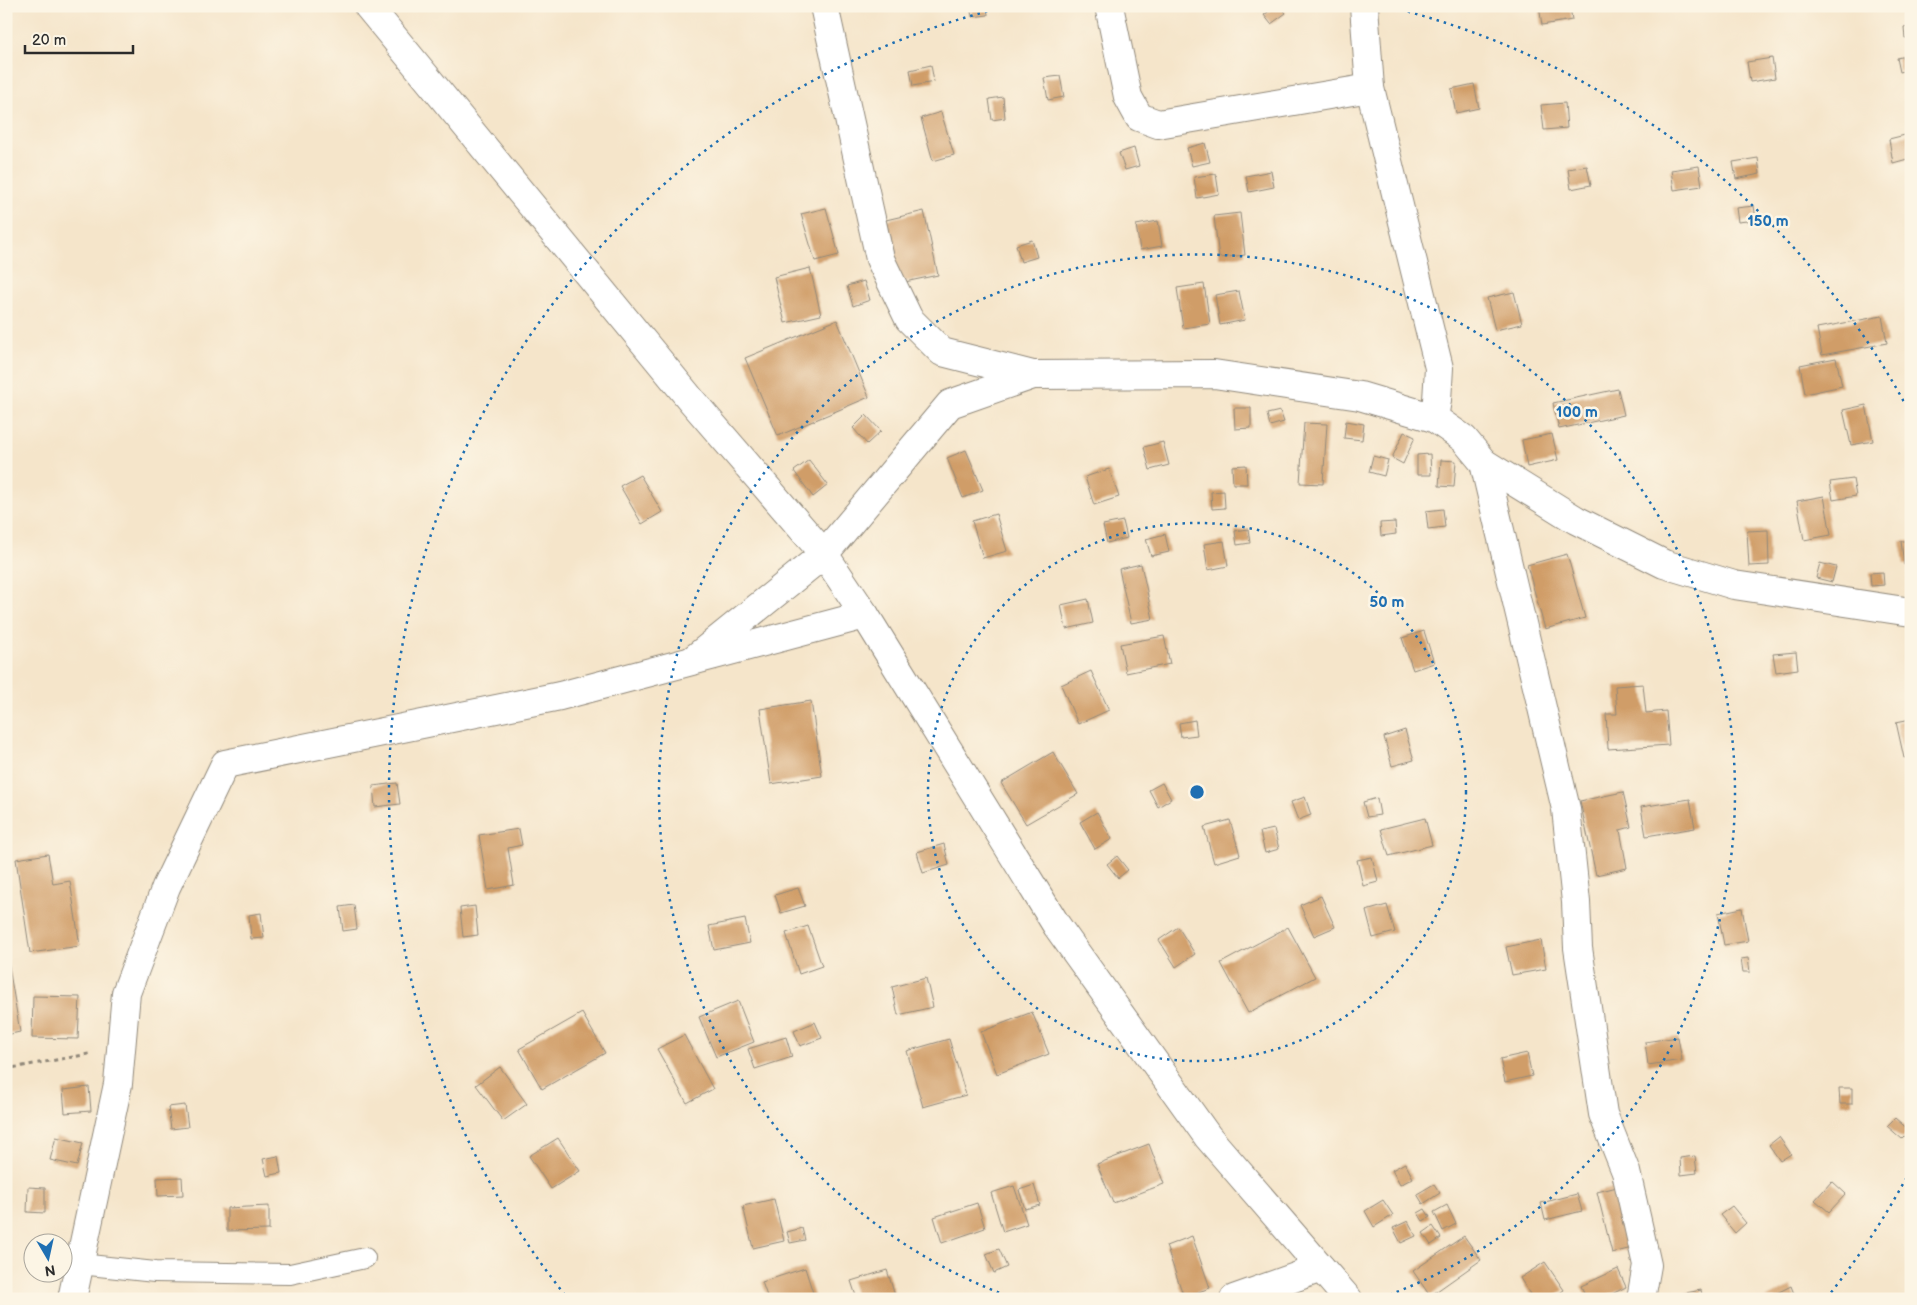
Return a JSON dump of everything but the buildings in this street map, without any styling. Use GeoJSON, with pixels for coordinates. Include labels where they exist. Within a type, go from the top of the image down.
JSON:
{"type":"FeatureCollection","features":[{"type":"Feature","properties":{"kind":"street"},"geometry":{"type":"LineString","coordinates":[[368,6],[692,401],[824,554],[865,615],[1057,926],[1208,1137],[1348,1299]]}},
{"type":"Feature","properties":{"kind":"street"},"geometry":{"type":"LineString","coordinates":[[824,6],[880,259],[909,319],[942,352],[1033,375],[1214,374],[1360,396],[1434,418],[1464,439],[1484,463],[1576,520],[1664,564],[1734,585],[1911,612]]}},
{"type":"Feature","properties":{"kind":"street"},"geometry":{"type":"LineString","coordinates":[[1109,6],[1128,97],[1139,117],[1158,124],[1370,88]]}},
{"type":"Feature","properties":{"kind":"street"},"geometry":{"type":"LineString","coordinates":[[1364,6],[1370,88],[1439,368],[1434,418]]}},
{"type":"Feature","properties":{"kind":"street"},"geometry":{"type":"LineString","coordinates":[[694,659],[824,554],[950,404],[1033,375]]}},
{"type":"Feature","properties":{"kind":"street"},"geometry":{"type":"LineString","coordinates":[[1484,463],[1566,809],[1576,902],[1578,948],[1603,1114],[1626,1172],[1647,1265],[1641,1299]]}},
{"type":"Feature","properties":{"kind":"street"},"geometry":{"type":"LineString","coordinates":[[72,1299],[118,1084],[126,993],[166,887],[225,764],[560,696],[865,615]]}},
{"type":"Feature","properties":{"kind":"street"},"geometry":{"type":"LineString","coordinates":[[1234,1299],[1321,1268]]}},
{"type":"Feature","properties":{"kind":"lane"},"geometry":{"type":"LineString","coordinates":[[80,1264],[155,1272],[290,1274],[365,1258]]}},
{"type":"Feature","properties":{"kind":"path"},"geometry":{"type":"LineString","coordinates":[[6,1069],[121,1048]]}}]}
